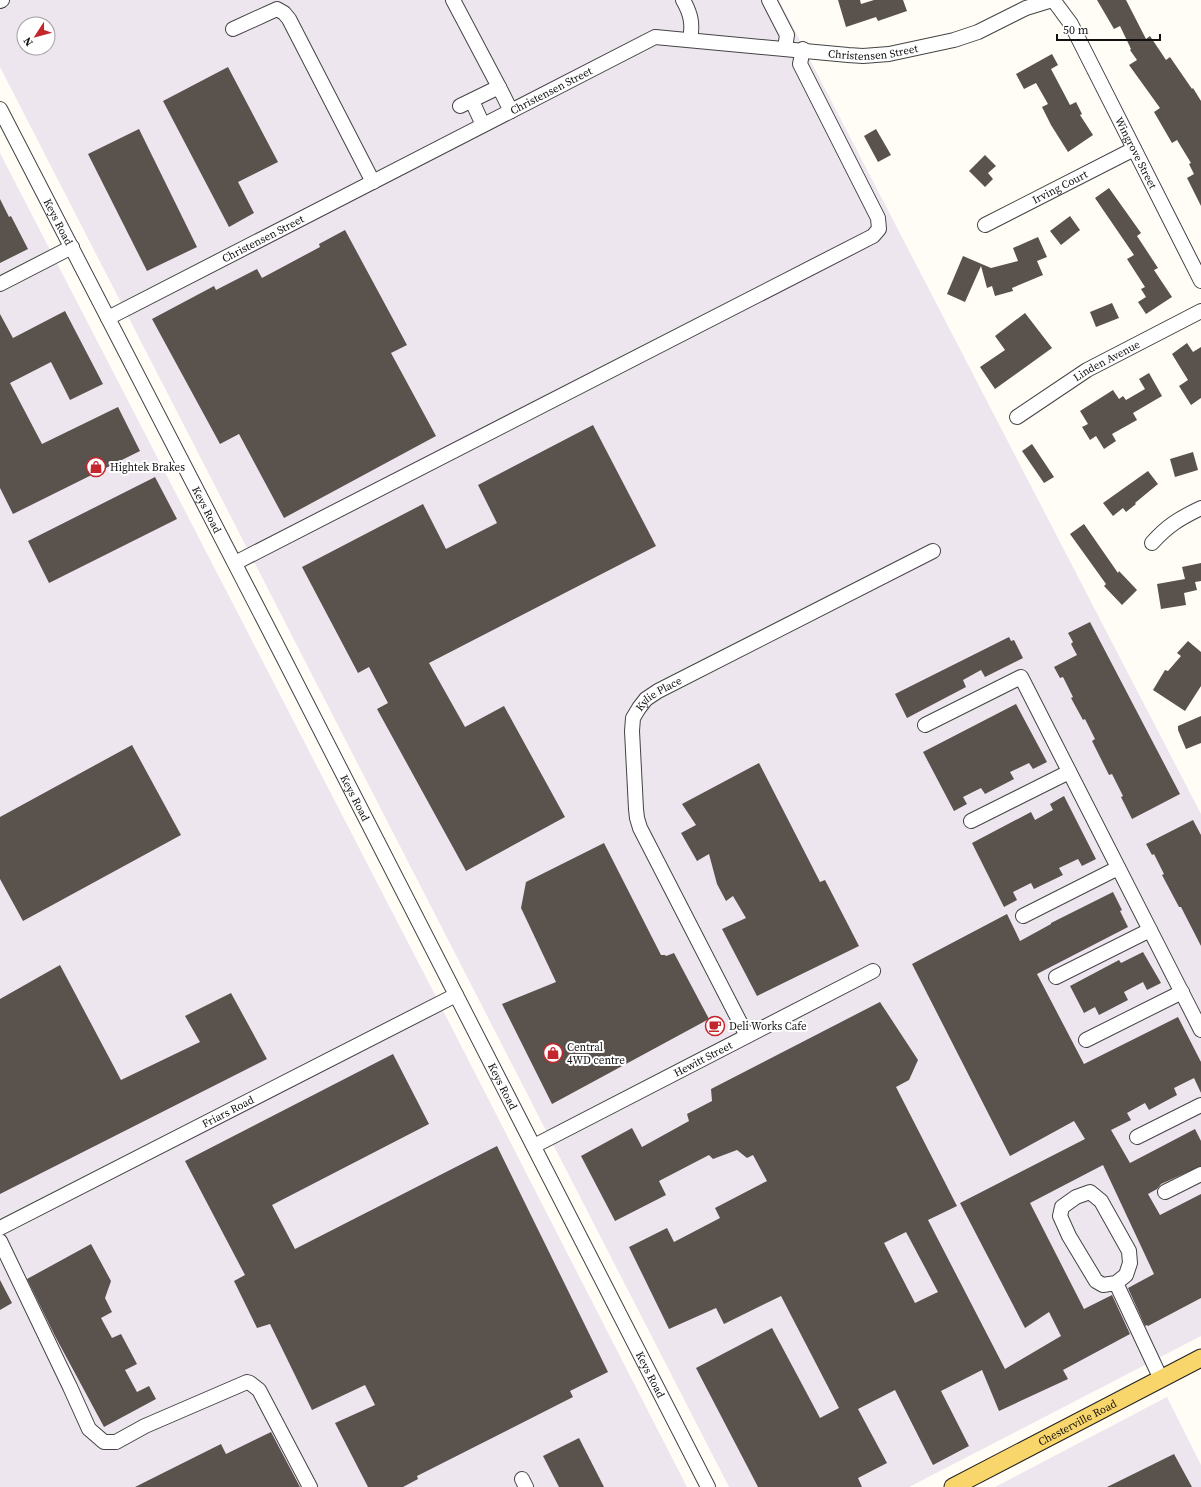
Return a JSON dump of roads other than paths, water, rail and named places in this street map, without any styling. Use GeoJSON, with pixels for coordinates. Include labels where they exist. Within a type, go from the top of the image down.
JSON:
{"type":"FeatureCollection","features":[{"type":"Feature","properties":{"kind":"main road","name":"Chesterville Road"},"geometry":{"type":"LineString","coordinates":[[953,1487],[1201,1358]]}},
{"type":"Feature","properties":{"kind":"street"},"geometry":{"type":"LineString","coordinates":[[453,0],[511,111]]}},
{"type":"Feature","properties":{"kind":"street"},"geometry":{"type":"LineString","coordinates":[[683,0],[691,16],[692,29],[690,40]]}},
{"type":"Feature","properties":{"kind":"street"},"geometry":{"type":"LineString","coordinates":[[769,0],[787,35],[785,48]]}},
{"type":"Feature","properties":{"kind":"street","name":"Christensen Street"},"geometry":{"type":"LineString","coordinates":[[108,318],[655,37],[864,56],[889,54],[968,36],[1031,4],[1056,0]]}},
{"type":"Feature","properties":{"kind":"street","name":"Wingrove Street"},"geometry":{"type":"LineString","coordinates":[[1056,0],[1071,24],[1201,281]]}},
{"type":"Feature","properties":{"kind":"street"},"geometry":{"type":"LineString","coordinates":[[233,29],[277,9],[284,13],[289,19],[373,182]]}},
{"type":"Feature","properties":{"kind":"street"},"geometry":{"type":"LineString","coordinates":[[234,564],[873,236],[879,229],[878,218],[800,64],[803,50]]}},
{"type":"Feature","properties":{"kind":"street"},"geometry":{"type":"LineString","coordinates":[[483,125],[466,103],[499,87]]}},
{"type":"Feature","properties":{"kind":"street","name":"Keys Road"},"geometry":{"type":"LineString","coordinates":[[0,109],[708,1487]]}},
{"type":"Feature","properties":{"kind":"street","name":"Irving Court"},"geometry":{"type":"LineString","coordinates":[[985,225],[1134,149]]}},
{"type":"Feature","properties":{"kind":"street"},"geometry":{"type":"LineString","coordinates":[[0,284],[72,247]]}},
{"type":"Feature","properties":{"kind":"street","name":"Linden Avenue"},"geometry":{"type":"LineString","coordinates":[[1017,417],[1087,370],[1201,311]]}},
{"type":"Feature","properties":{"kind":"street"},"geometry":{"type":"LineString","coordinates":[[1152,544],[1169,526],[1177,520],[1201,508]]}},
{"type":"Feature","properties":{"kind":"street","name":"Kylie Place"},"geometry":{"type":"LineString","coordinates":[[747,1036],[640,828],[636,809],[632,731],[634,718],[646,699],[658,691],[933,550]]}},
{"type":"Feature","properties":{"kind":"street"},"geometry":{"type":"LineString","coordinates":[[925,725],[1020,677],[1201,1030]]}},
{"type":"Feature","properties":{"kind":"street"},"geometry":{"type":"LineString","coordinates":[[971,821],[1069,772]]}},
{"type":"Feature","properties":{"kind":"street"},"geometry":{"type":"LineString","coordinates":[[1023,916],[1118,868]]}},
{"type":"Feature","properties":{"kind":"street"},"geometry":{"type":"LineString","coordinates":[[1056,977],[1150,930]]}},
{"type":"Feature","properties":{"kind":"street","name":"Hewitt Street"},"geometry":{"type":"LineString","coordinates":[[534,1146],[873,971]]}},
{"type":"Feature","properties":{"kind":"street"},"geometry":{"type":"LineString","coordinates":[[1086,1040],[1182,992]]}},
{"type":"Feature","properties":{"kind":"street","name":"Friars Road"},"geometry":{"type":"LineString","coordinates":[[0,1228],[456,995]]}},
{"type":"Feature","properties":{"kind":"street"},"geometry":{"type":"LineString","coordinates":[[1137,1138],[1201,1105]]}},
{"type":"Feature","properties":{"kind":"street"},"geometry":{"type":"LineString","coordinates":[[1166,1192],[1201,1174]]}},
{"type":"Feature","properties":{"kind":"street"},"geometry":{"type":"LineString","coordinates":[[1090,1192],[1101,1201],[1129,1251],[1130,1263],[1126,1275],[1116,1283],[1103,1285],[1096,1281],[1066,1229],[1060,1216],[1062,1207],[1076,1197],[1090,1192]]}},
{"type":"Feature","properties":{"kind":"street"},"geometry":{"type":"LineString","coordinates":[[0,1241],[89,1429],[95,1435],[104,1442],[116,1442],[145,1426],[250,1382],[259,1390],[310,1487]]}},
{"type":"Feature","properties":{"kind":"street"},"geometry":{"type":"LineString","coordinates":[[1116,1283],[1161,1379]]}},
{"type":"Feature","properties":{"kind":"place","name":"Hightek Brakes"},"geometry":{"type":"Point","coordinates":[96,467]}},
{"type":"Feature","properties":{"kind":"place","name":"Deli Works Cafe"},"geometry":{"type":"Point","coordinates":[715,1026]}},
{"type":"Feature","properties":{"kind":"place","name":"Central 4WD centre"},"geometry":{"type":"Point","coordinates":[553,1053]}}]}
